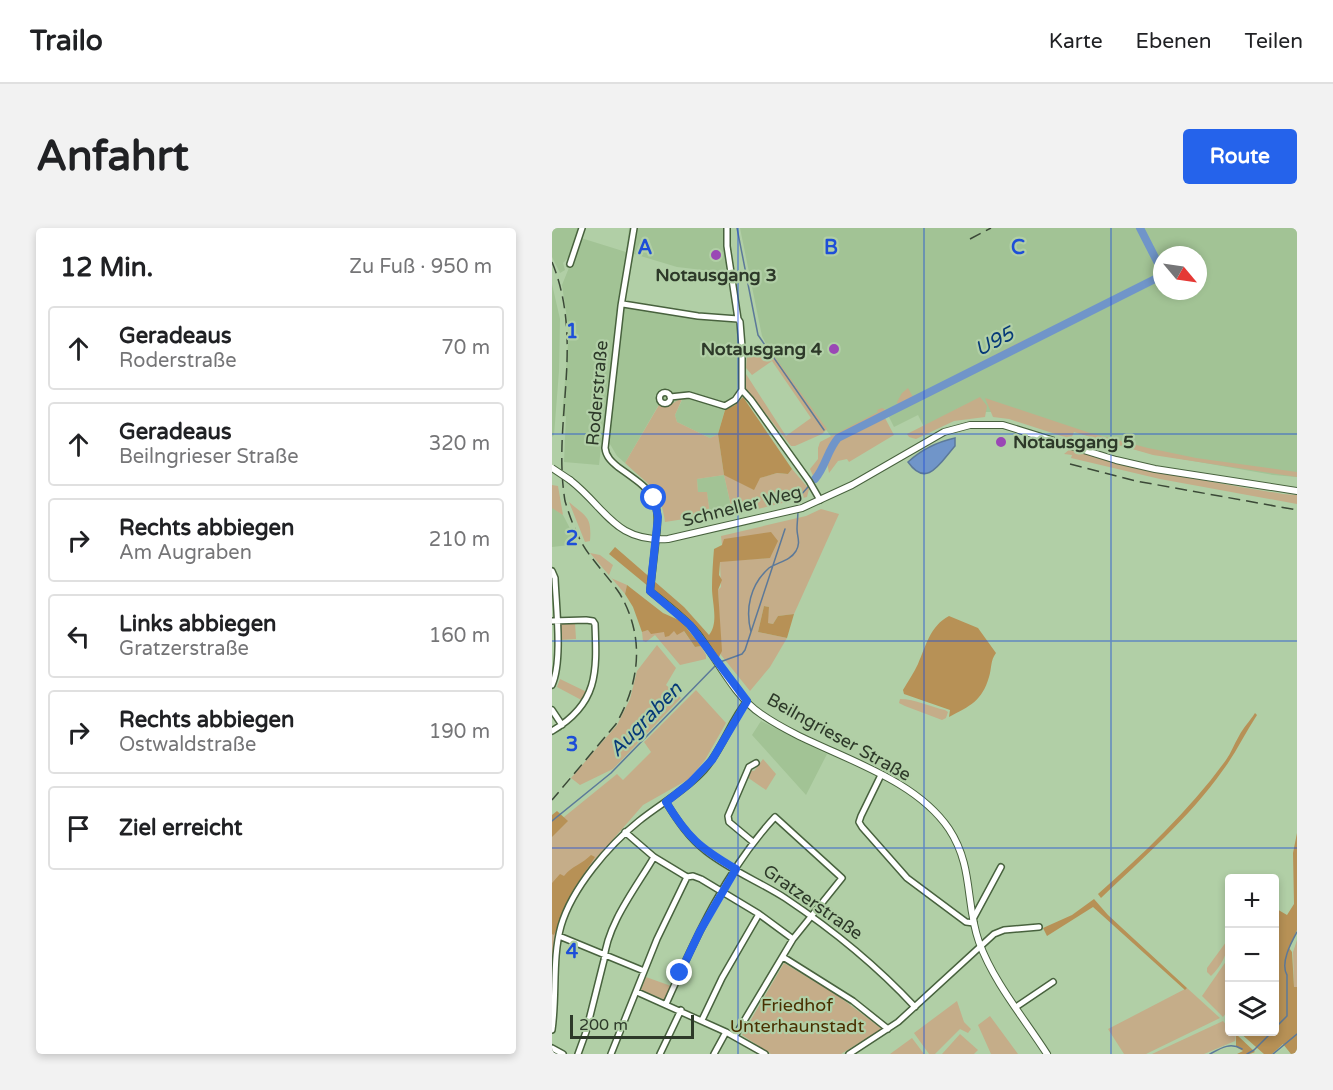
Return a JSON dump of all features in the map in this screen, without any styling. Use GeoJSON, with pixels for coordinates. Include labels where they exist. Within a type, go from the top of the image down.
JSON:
{"type":"FeatureCollection","features":[{"type":"Feature","properties":{"kind":"main road","name":"Schneller Weg"},"geometry":{"type":"LineString","coordinates":[[552,468],[570,480],[623,530],[656,539],[675,538],[802,508],[827,497],[944,432],[970,425],[993,424],[1017,428],[1116,460],[1155,469],[1297,491]]}},
{"type":"Feature","properties":{"kind":"main road","name":"Beilngrieser Straße"},"geometry":{"type":"LineString","coordinates":[[656,539],[650,591],[683,618],[698,634],[747,701],[761,714],[788,730],[881,775],[922,801],[940,818],[960,850],[967,871],[974,921],[981,948],[996,977],[1047,1054]]}},
{"type":"Feature","properties":{"kind":"street"},"geometry":{"type":"LineString","coordinates":[[570,264],[582,228]]}},
{"type":"Feature","properties":{"kind":"street","name":"Roderstraße"},"geometry":{"type":"LineString","coordinates":[[634,228],[605,448],[613,463],[641,483],[654,498],[658,517],[656,539]]}},
{"type":"Feature","properties":{"kind":"street"},"geometry":{"type":"LineString","coordinates":[[670,397],[689,395],[725,406],[735,400],[742,390],[740,322],[729,261],[727,228]]}},
{"type":"Feature","properties":{"kind":"street"},"geometry":{"type":"LineString","coordinates":[[623,304],[698,316],[738,319]]}},
{"type":"Feature","properties":{"kind":"street"},"geometry":{"type":"LineString","coordinates":[[742,390],[750,398],[820,500]]}},
{"type":"Feature","properties":{"kind":"street"},"geometry":{"type":"LineString","coordinates":[[552,572],[555,578],[554,621],[557,675],[552,685]]}},
{"type":"Feature","properties":{"kind":"street"},"geometry":{"type":"LineString","coordinates":[[552,731],[576,714],[588,698],[595,679],[596,657],[595,624],[592,621],[554,621]]}},
{"type":"Feature","properties":{"kind":"street"},"geometry":{"type":"LineString","coordinates":[[552,1030],[561,923],[579,888],[625,832],[690,783],[712,760],[747,701]]}},
{"type":"Feature","properties":{"kind":"street"},"geometry":{"type":"LineString","coordinates":[[552,710],[562,725]]}},
{"type":"Feature","properties":{"kind":"street"},"geometry":{"type":"LineString","coordinates":[[753,842],[729,822],[728,816],[749,767],[756,763]]}},
{"type":"Feature","properties":{"kind":"street"},"geometry":{"type":"LineString","coordinates":[[881,775],[859,822],[907,878],[966,922],[974,921],[1001,867]]}},
{"type":"Feature","properties":{"kind":"street","name":"Gratzerstraße"},"geometry":{"type":"LineString","coordinates":[[666,802],[681,826],[707,852],[812,916],[864,956],[915,1007]]}},
{"type":"Feature","properties":{"kind":"street"},"geometry":{"type":"LineString","coordinates":[[666,1004],[700,931],[736,869],[753,842],[775,817],[842,878],[793,939],[735,1036]]}},
{"type":"Feature","properties":{"kind":"street"},"geometry":{"type":"LineString","coordinates":[[625,832],[654,857],[687,877],[693,876],[701,879],[759,914],[793,939]]}},
{"type":"Feature","properties":{"kind":"street"},"geometry":{"type":"LineString","coordinates":[[578,1054],[586,1032],[604,954],[615,921],[654,857]]}},
{"type":"Feature","properties":{"kind":"street"},"geometry":{"type":"LineString","coordinates":[[611,1054],[668,914],[687,877]]}},
{"type":"Feature","properties":{"kind":"street"},"geometry":{"type":"LineString","coordinates":[[702,1020],[722,978],[759,914]]}},
{"type":"Feature","properties":{"kind":"street"},"geometry":{"type":"LineString","coordinates":[[849,1054],[888,1029],[915,1007],[994,934],[1004,930],[1039,927]]}},
{"type":"Feature","properties":{"kind":"street"},"geometry":{"type":"LineString","coordinates":[[559,936],[644,971]]}},
{"type":"Feature","properties":{"kind":"street"},"geometry":{"type":"LineString","coordinates":[[783,957],[853,1001],[888,1029]]}},
{"type":"Feature","properties":{"kind":"street"},"geometry":{"type":"LineString","coordinates":[[1016,1007],[1053,982]]}},
{"type":"Feature","properties":{"kind":"street"},"geometry":{"type":"LineString","coordinates":[[637,992],[735,1036],[764,1054]]}},
{"type":"Feature","properties":{"kind":"street"},"geometry":{"type":"LineString","coordinates":[[660,1054],[681,1010]]}},
{"type":"Feature","properties":{"kind":"street"},"geometry":{"type":"LineString","coordinates":[[714,1054],[726,1032]]}},
{"type":"Feature","properties":{"kind":"street"},"geometry":{"type":"LineString","coordinates":[[552,1048],[563,1054]]}},
{"type":"Feature","properties":{"kind":"shaded area"},"geometry":{"type":"Polygon","coordinates":[[[552,228],[580,228],[571,255],[563,263],[565,270],[560,273],[552,257],[552,228]]]}},
{"type":"Feature","properties":{"kind":"shaded area"},"geometry":{"type":"Polygon","coordinates":[[[629,228],[725,228],[728,273],[677,267],[634,254],[625,297],[629,308],[736,323],[739,342],[737,391],[727,402],[718,434],[710,438],[677,422],[675,415],[683,398],[667,407],[658,406],[625,463],[617,456],[607,439],[602,439],[599,465],[564,462],[566,416],[562,417],[569,332],[562,285],[581,238],[626,252],[629,228]]]}},
{"type":"Feature","properties":{"kind":"shaded area"},"geometry":{"type":"Polygon","coordinates":[[[740,228],[1297,228],[1297,477],[1273,475],[1153,454],[1010,412],[962,412],[959,408],[924,427],[918,415],[894,427],[885,409],[832,438],[768,348],[762,336],[740,228]]]}},
{"type":"Feature","properties":{"kind":"shaded area"},"geometry":{"type":"Polygon","coordinates":[[[552,284],[560,319],[559,371],[552,437],[552,284]]]}},
{"type":"Feature","properties":{"kind":"shaded area"},"geometry":{"type":"Polygon","coordinates":[[[743,397],[792,469],[788,474],[777,473],[760,478],[754,490],[724,475],[718,434],[725,410],[735,405],[743,397]]]}},
{"type":"Feature","properties":{"kind":"shaded area"},"geometry":{"type":"Polygon","coordinates":[[[724,475],[732,511],[710,515],[707,493],[698,492],[697,479],[724,475]]]}},
{"type":"Feature","properties":{"kind":"shaded area"},"geometry":{"type":"Polygon","coordinates":[[[552,507],[563,515],[578,544],[552,547],[552,507]]]}},
{"type":"Feature","properties":{"kind":"shaded area"},"geometry":{"type":"Polygon","coordinates":[[[771,532],[778,541],[770,558],[720,562],[719,575],[722,580],[718,590],[722,651],[719,657],[716,657],[688,619],[609,554],[615,547],[684,607],[709,635],[714,625],[712,588],[714,549],[722,545],[724,539],[771,532]]]}},
{"type":"Feature","properties":{"kind":"shaded area"},"geometry":{"type":"Polygon","coordinates":[[[627,585],[663,613],[681,621],[701,646],[695,647],[684,631],[677,635],[674,631],[665,637],[664,632],[651,634],[648,630],[642,632],[633,607],[625,594],[627,585]]]}},
{"type":"Feature","properties":{"kind":"shaded area"},"geometry":{"type":"Polygon","coordinates":[[[764,606],[769,607],[768,623],[773,624],[778,616],[794,614],[787,638],[758,632],[764,606]]]}},
{"type":"Feature","properties":{"kind":"shaded area"},"geometry":{"type":"Polygon","coordinates":[[[949,616],[978,628],[996,653],[983,692],[969,706],[949,717],[950,710],[904,694],[903,690],[933,631],[949,616]]]}},
{"type":"Feature","properties":{"kind":"shaded area"},"geometry":{"type":"Polygon","coordinates":[[[1255,713],[1257,715],[1228,763],[1196,805],[1101,898],[1098,894],[1149,847],[1212,779],[1255,713]]]}},
{"type":"Feature","properties":{"kind":"shaded area"},"geometry":{"type":"Polygon","coordinates":[[[761,721],[827,754],[806,795],[752,735],[761,721]]]}},
{"type":"Feature","properties":{"kind":"shaded area"},"geometry":{"type":"Polygon","coordinates":[[[557,811],[568,821],[552,837],[552,815],[557,811]]]}},
{"type":"Feature","properties":{"kind":"shaded area"},"geometry":{"type":"Polygon","coordinates":[[[1297,833],[1297,930],[1289,948],[1292,952],[1294,987],[1297,987],[1297,1054],[1291,1054],[1283,1044],[1272,1054],[1264,1054],[1244,1036],[1279,1036],[1279,910],[1287,915],[1294,904],[1293,853],[1297,833]]]}},
{"type":"Feature","properties":{"kind":"shaded area"},"geometry":{"type":"Polygon","coordinates":[[[591,855],[595,857],[573,890],[554,935],[552,934],[552,883],[560,874],[564,876],[591,855]]]}},
{"type":"Feature","properties":{"kind":"shaded area"},"geometry":{"type":"Polygon","coordinates":[[[1094,899],[1108,915],[1187,988],[1185,990],[1093,907],[1047,936],[1043,928],[1072,915],[1094,899]]]}},
{"type":"Feature","properties":{"kind":"shaded area"},"geometry":{"type":"Polygon","coordinates":[[[1236,1036],[1238,1036],[1255,1052],[1237,1054],[1243,1051],[1236,1047],[1236,1036]]]}},
{"type":"Feature","properties":{"kind":"green space"},"geometry":{"type":"Polygon","coordinates":[[[1024,340],[1026,343],[1029,341],[1031,345],[900,411],[897,402],[908,388],[913,397],[1024,340]]]}},
{"type":"Feature","properties":{"kind":"green space"},"geometry":{"type":"Polygon","coordinates":[[[769,349],[827,429],[822,434],[795,446],[791,446],[744,386],[746,374],[786,436],[811,418],[772,361],[752,375],[746,368],[747,354],[769,349]]]}},
{"type":"Feature","properties":{"kind":"green space"},"geometry":{"type":"Polygon","coordinates":[[[683,397],[675,415],[677,422],[710,438],[718,434],[724,475],[697,479],[698,492],[707,492],[710,515],[665,522],[660,501],[652,488],[625,463],[659,405],[667,407],[683,397]]]}},
{"type":"Feature","properties":{"kind":"green space"},"geometry":{"type":"Polygon","coordinates":[[[980,397],[987,406],[985,417],[954,421],[916,439],[907,434],[980,397]]]}},
{"type":"Feature","properties":{"kind":"green space"},"geometry":{"type":"Polygon","coordinates":[[[985,398],[1090,433],[1148,448],[1196,458],[1297,472],[1297,477],[1153,455],[1074,432],[1071,439],[1009,419],[993,417],[985,398]]]}},
{"type":"Feature","properties":{"kind":"green space"},"geometry":{"type":"Polygon","coordinates":[[[882,408],[889,416],[885,418],[894,435],[849,462],[847,459],[838,461],[829,473],[826,457],[822,470],[814,478],[810,469],[818,459],[820,442],[882,408]]]}},
{"type":"Feature","properties":{"kind":"green space"},"geometry":{"type":"Polygon","coordinates":[[[1070,449],[1123,464],[1176,475],[1297,495],[1297,504],[1160,479],[1071,458],[1072,455],[1064,454],[1070,449]]]}},
{"type":"Feature","properties":{"kind":"green space"},"geometry":{"type":"Polygon","coordinates":[[[792,469],[809,489],[807,497],[733,515],[724,475],[759,478],[777,473],[788,474],[792,469]]]}},
{"type":"Feature","properties":{"kind":"green space"},"geometry":{"type":"Polygon","coordinates":[[[552,485],[558,486],[563,515],[552,508],[552,485]]]}},
{"type":"Feature","properties":{"kind":"green space"},"geometry":{"type":"Polygon","coordinates":[[[569,502],[587,518],[590,526],[590,541],[585,542],[569,502]]]}},
{"type":"Feature","properties":{"kind":"green space"},"geometry":{"type":"Polygon","coordinates":[[[821,509],[839,514],[794,614],[778,616],[773,624],[767,623],[769,607],[764,606],[758,632],[787,638],[770,667],[750,691],[721,655],[718,590],[721,587],[720,561],[769,558],[722,545],[721,536],[806,516],[821,509]]]}},
{"type":"Feature","properties":{"kind":"green space"},"geometry":{"type":"Polygon","coordinates":[[[590,553],[600,555],[613,565],[609,575],[590,553]]]}},
{"type":"Feature","properties":{"kind":"green space"},"geometry":{"type":"Polygon","coordinates":[[[612,578],[627,585],[625,594],[612,578]]]}},
{"type":"Feature","properties":{"kind":"green space"},"geometry":{"type":"Polygon","coordinates":[[[558,623],[575,623],[576,639],[559,640],[558,623]]]}},
{"type":"Feature","properties":{"kind":"green space"},"geometry":{"type":"Polygon","coordinates":[[[683,630],[695,647],[701,646],[706,659],[680,665],[655,635],[646,642],[643,641],[642,632],[683,630]]]}},
{"type":"Feature","properties":{"kind":"green space"},"geometry":{"type":"Polygon","coordinates":[[[657,645],[676,668],[666,685],[681,698],[613,769],[580,785],[571,778],[617,725],[630,699],[637,671],[657,645]]]}},
{"type":"Feature","properties":{"kind":"green space"},"geometry":{"type":"Polygon","coordinates":[[[560,679],[591,694],[587,703],[557,687],[560,679]]]}},
{"type":"Feature","properties":{"kind":"green space"},"geometry":{"type":"Polygon","coordinates":[[[696,690],[726,723],[705,760],[689,779],[643,805],[602,852],[574,891],[557,928],[552,985],[552,824],[617,774],[623,780],[651,752],[644,742],[696,690]]]}},
{"type":"Feature","properties":{"kind":"green space"},"geometry":{"type":"Polygon","coordinates":[[[900,699],[945,710],[948,712],[946,718],[942,720],[905,706],[899,703],[900,699]]]}},
{"type":"Feature","properties":{"kind":"green space"},"geometry":{"type":"Polygon","coordinates":[[[763,759],[776,774],[766,790],[747,777],[763,759]]]}},
{"type":"Feature","properties":{"kind":"green space"},"geometry":{"type":"Polygon","coordinates":[[[1297,940],[1297,987],[1294,987],[1293,952],[1297,940]]]}},
{"type":"Feature","properties":{"kind":"green space"},"geometry":{"type":"Polygon","coordinates":[[[1225,943],[1224,958],[1211,976],[1207,968],[1225,943]]]}},
{"type":"Feature","properties":{"kind":"green space","name":"Friedhof Unterhaunstadt"},"geometry":{"type":"Polygon","coordinates":[[[784,963],[837,995],[882,1029],[841,1054],[771,1054],[742,1035],[784,963]]]}},
{"type":"Feature","properties":{"kind":"green space"},"geometry":{"type":"Polygon","coordinates":[[[1225,963],[1225,1014],[1223,1017],[1202,996],[1225,963]]]}},
{"type":"Feature","properties":{"kind":"green space"},"geometry":{"type":"Polygon","coordinates":[[[646,977],[671,986],[665,1000],[641,990],[646,977]]]}},
{"type":"Feature","properties":{"kind":"green space"},"geometry":{"type":"Polygon","coordinates":[[[1187,988],[1220,1018],[1146,1054],[1124,1054],[1108,1029],[1187,988]]]}},
{"type":"Feature","properties":{"kind":"green space"},"geometry":{"type":"Polygon","coordinates":[[[957,1001],[964,1022],[971,1029],[968,1033],[960,1029],[935,1054],[929,1054],[914,1033],[957,1001]]]}},
{"type":"Feature","properties":{"kind":"green space"},"geometry":{"type":"Polygon","coordinates":[[[990,1016],[1018,1054],[991,1054],[978,1025],[990,1016]]]}},
{"type":"Feature","properties":{"kind":"green space"},"geometry":{"type":"Polygon","coordinates":[[[1223,1021],[1225,1036],[1236,1036],[1235,1041],[1204,1054],[1152,1054],[1223,1021]]]}},
{"type":"Feature","properties":{"kind":"green space"},"geometry":{"type":"Polygon","coordinates":[[[960,1034],[978,1050],[974,1054],[942,1054],[960,1034]]]}},
{"type":"Feature","properties":{"kind":"green space"},"geometry":{"type":"Polygon","coordinates":[[[912,1038],[924,1054],[890,1054],[912,1038]]]}},
{"type":"Feature","properties":{"kind":"water"},"geometry":{"type":"Polygon","coordinates":[[[955,438],[955,446],[933,471],[921,473],[908,462],[930,447],[955,438]]]}},
{"type":"Feature","properties":{"kind":"waterway"},"geometry":{"type":"LineString","coordinates":[[737,228],[758,335],[824,430]]}},
{"type":"Feature","properties":{"kind":"waterway","name":"Augraben"},"geometry":{"type":"LineString","coordinates":[[815,479],[838,438],[1159,277],[1162,271],[1140,228]]}},
{"type":"Feature","properties":{"kind":"waterway","name":"Augraben"},"geometry":{"type":"LineString","coordinates":[[899,408],[1032,343]]}},
{"type":"Feature","properties":{"kind":"waterway","name":"Augraben"},"geometry":{"type":"LineString","coordinates":[[798,505],[800,496],[823,470],[826,455],[838,438],[887,413]]}},
{"type":"Feature","properties":{"kind":"waterway","name":"Augraben"},"geometry":{"type":"LineString","coordinates":[[751,632],[749,606],[753,590],[769,568],[791,557],[797,548],[799,542],[798,510]]}},
{"type":"Feature","properties":{"kind":"waterway","name":"Augraben"},"geometry":{"type":"LineString","coordinates":[[720,662],[742,654],[745,650],[785,529]]}},
{"type":"Feature","properties":{"kind":"waterway","name":"Augraben"},"geometry":{"type":"LineString","coordinates":[[552,821],[611,773],[716,665]]}},
{"type":"Feature","properties":{"kind":"waterway"},"geometry":{"type":"LineString","coordinates":[[1279,1024],[1287,1016],[1285,965],[1287,953],[1297,932]]}},
{"type":"Feature","properties":{"kind":"waterway"},"geometry":{"type":"LineString","coordinates":[[1273,1054],[1297,1034]]}},
{"type":"Feature","properties":{"kind":"waterway"},"geometry":{"type":"LineString","coordinates":[[1247,1054],[1268,1036]]}},
{"type":"Feature","properties":{"kind":"waterway"},"geometry":{"type":"LineString","coordinates":[[1210,1054],[1230,1046],[1242,1049]]}},
{"type":"Feature","properties":{"kind":"railway"},"geometry":{"type":"LineString","coordinates":[[970,239],[991,228]]}},
{"type":"Feature","properties":{"kind":"railway"},"geometry":{"type":"LineString","coordinates":[[552,262],[562,292],[566,322],[566,382],[562,441],[565,501],[583,545],[620,594],[628,610],[636,643],[634,676],[630,692],[616,724],[552,800]]}},
{"type":"Feature","properties":{"kind":"railway"},"geometry":{"type":"LineString","coordinates":[[1070,464],[1136,481],[1297,510]]}},
{"type":"Feature","properties":{"kind":"place","name":"Notausgang 3"},"geometry":{"type":"Point","coordinates":[716,255]}},
{"type":"Feature","properties":{"kind":"place","name":"Notausgang 4"},"geometry":{"type":"Point","coordinates":[834,349]}},
{"type":"Feature","properties":{"kind":"place","name":"Notausgang 5"},"geometry":{"type":"Point","coordinates":[1001,442]}},
{"type":"Feature","properties":{"kind":"route"},"geometry":{"type":"LineString","coordinates":[[654,498],[658,511],[658,526],[650,591],[683,618],[698,634],[747,701],[712,760],[690,783],[666,802],[693,840],[707,852],[736,869],[700,931],[680,973]]}},
{"type":"Feature","properties":{"kind":"water label","name":"U95"},"geometry":{"type":"Point","coordinates":[994,341]}}]}
